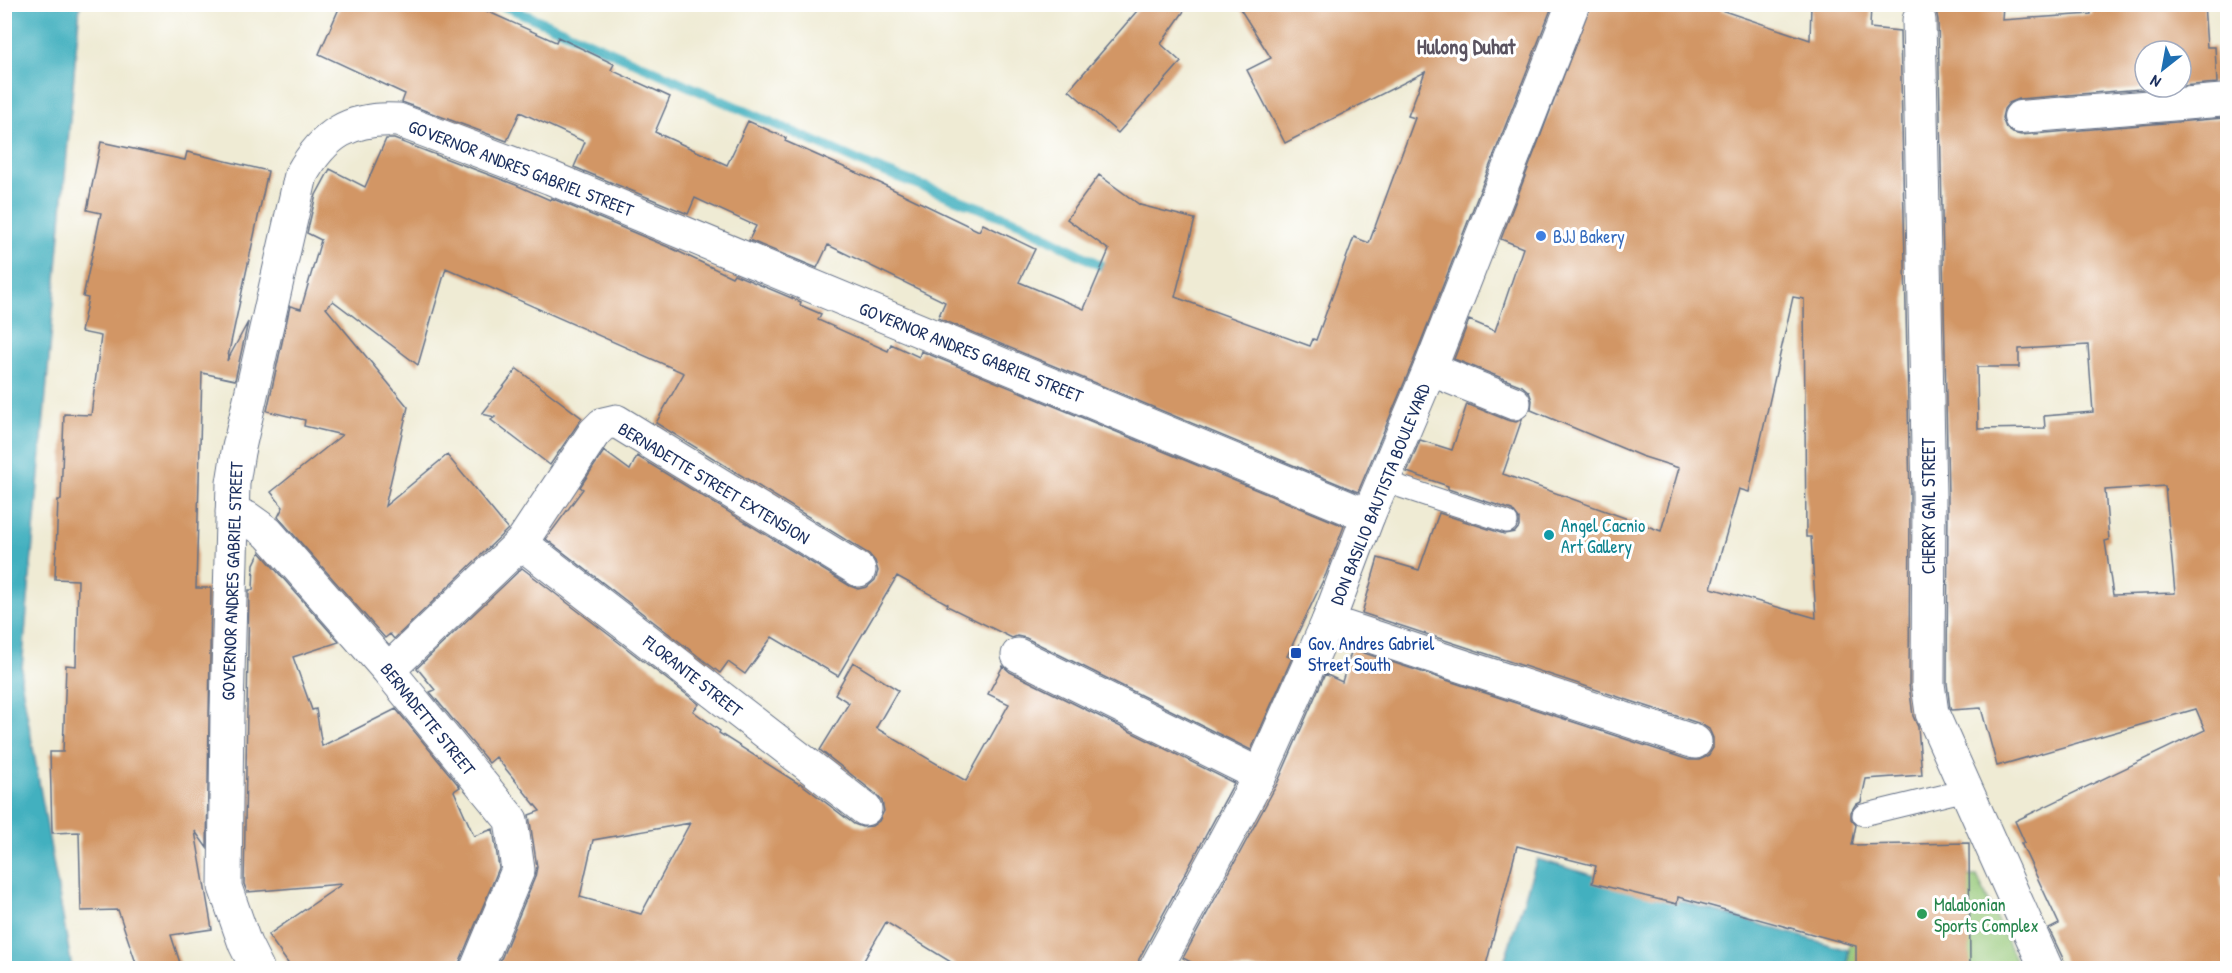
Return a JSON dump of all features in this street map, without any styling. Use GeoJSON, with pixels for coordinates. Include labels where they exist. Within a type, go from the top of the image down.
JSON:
{"type":"FeatureCollection","features":[{"type":"Feature","properties":{"kind":"street","name":"DON BASILIO BAUTISTA BOULEVARD"},"geometry":{"type":"LineString","coordinates":[[1155,969],[1260,775],[1328,622],[1368,516],[1430,369],[1573,4]]}},
{"type":"Feature","properties":{"kind":"street","name":"CHERRY GAIL STREET"},"geometry":{"type":"LineString","coordinates":[[1919,20],[1929,496],[1928,684],[1932,713],[2046,969]]}},
{"type":"Feature","properties":{"kind":"street"},"geometry":{"type":"LineString","coordinates":[[2020,117],[2228,100]]}},
{"type":"Feature","properties":{"kind":"street","name":"GOVERNOR ANDRES GABRIEL STREET"},"geometry":{"type":"LineString","coordinates":[[257,969],[245,944],[225,887],[232,512],[238,452],[301,175],[310,158],[339,130],[358,122],[378,119],[398,120],[551,178],[1368,516]]}},
{"type":"Feature","properties":{"kind":"street"},"geometry":{"type":"LineString","coordinates":[[1430,369],[1514,403]]}},
{"type":"Feature","properties":{"kind":"street","name":"BERNADETTE STREET EXTENSION"},"geometry":{"type":"LineString","coordinates":[[388,670],[521,543],[594,434],[603,424],[616,421],[859,570]]}},
{"type":"Feature","properties":{"kind":"street","name":"BERNADETTE STREET"},"geometry":{"type":"LineString","coordinates":[[232,512],[247,518],[268,533],[388,670],[511,820],[518,870],[477,969]]}},
{"type":"Feature","properties":{"kind":"street","name":"FLORANTE STREET"},"geometry":{"type":"LineString","coordinates":[[521,543],[865,809]]}},
{"type":"Feature","properties":{"kind":"street"},"geometry":{"type":"LineString","coordinates":[[1328,622],[1695,742]]}},
{"type":"Feature","properties":{"kind":"street"},"geometry":{"type":"LineString","coordinates":[[1018,655],[1260,775]]}},
{"type":"Feature","properties":{"kind":"lane"},"geometry":{"type":"LineString","coordinates":[[1383,481],[1507,522]]}},
{"type":"Feature","properties":{"kind":"lane"},"geometry":{"type":"LineString","coordinates":[[1863,815],[1966,790]]}},
{"type":"Feature","properties":{"kind":"green space","name":"Malabonian Sports Complex"},"geometry":{"type":"Polygon","coordinates":[[[1977,876],[2019,968],[1848,968],[1853,878],[1977,876]]]}},
{"type":"Feature","properties":{"kind":"water"},"geometry":{"type":"Polygon","coordinates":[[[5,4],[80,5],[21,680],[72,968],[5,968],[5,4]]]}},
{"type":"Feature","properties":{"kind":"water"},"geometry":{"type":"Polygon","coordinates":[[[1537,859],[1848,950],[1848,968],[1502,968],[1537,859]]]}},
{"type":"Feature","properties":{"kind":"building"},"geometry":{"type":"Polygon","coordinates":[[[341,4],[482,4],[482,9],[556,42],[558,37],[614,64],[611,70],[670,97],[655,132],[727,165],[748,121],[786,138],[785,141],[882,184],[979,231],[983,224],[1035,249],[1019,282],[1084,309],[1109,250],[1067,219],[1099,175],[1140,205],[1195,219],[1175,297],[1310,346],[1313,339],[1316,340],[1354,237],[1369,243],[1415,118],[1408,116],[1425,72],[1285,143],[1247,70],[1271,58],[1237,4],[1553,4],[1413,362],[1358,492],[938,318],[945,302],[828,245],[817,268],[749,240],[756,226],[695,198],[688,214],[574,167],[585,142],[520,112],[507,141],[402,102],[405,94],[319,54],[341,4]]]}},
{"type":"Feature","properties":{"kind":"building"},"geometry":{"type":"Polygon","coordinates":[[[1143,4],[1189,4],[1161,44],[1181,62],[1118,133],[1069,90],[1143,4]]]}},
{"type":"Feature","properties":{"kind":"building"},"geometry":{"type":"Polygon","coordinates":[[[1591,4],[1723,4],[1721,10],[1810,40],[1811,4],[1871,4],[1870,28],[1900,31],[1910,496],[1909,684],[1913,716],[1918,727],[1922,775],[1866,779],[1861,802],[1855,805],[1851,812],[1851,819],[1856,825],[1852,845],[1969,843],[1970,969],[1856,969],[1856,946],[1678,897],[1677,904],[1592,883],[1596,866],[1517,846],[1485,969],[1204,969],[1183,958],[1277,784],[1325,674],[1342,682],[1352,649],[1689,760],[1699,760],[1708,756],[1713,748],[1713,738],[1709,729],[1701,724],[1362,613],[1378,558],[1419,570],[1439,513],[1504,534],[1515,532],[1519,527],[1519,519],[1512,510],[1448,489],[1448,486],[1407,472],[1420,440],[1452,450],[1467,404],[1507,420],[1516,422],[1522,419],[1503,474],[1661,531],[1679,468],[1641,456],[1531,410],[1532,400],[1529,392],[1522,386],[1454,359],[1469,320],[1495,331],[1523,248],[1501,239],[1591,4]],[[1793,297],[1749,492],[1739,489],[1711,588],[1816,618],[1811,537],[1806,537],[1804,299],[1793,297]]]}},
{"type":"Feature","properties":{"kind":"building"},"geometry":{"type":"Polygon","coordinates":[[[1935,4],[2003,4],[2002,20],[2091,14],[2091,4],[2144,4],[2144,6],[2204,4],[2207,47],[2215,47],[2217,83],[2193,85],[2193,39],[2133,39],[2133,90],[2019,99],[2009,103],[2004,109],[2002,118],[2006,128],[2021,135],[2224,118],[2228,157],[2228,877],[2221,877],[2228,934],[2228,969],[2068,969],[2049,929],[2059,924],[2021,843],[2025,843],[2015,821],[2205,730],[2196,709],[1997,766],[1981,708],[1951,710],[1950,708],[1947,683],[1948,496],[1938,20],[1935,4]],[[2088,345],[2019,349],[2019,367],[1977,367],[1978,429],[2045,428],[2044,416],[2093,412],[2088,345]],[[2165,486],[2105,490],[2109,540],[2105,541],[2113,595],[2175,593],[2165,486]]]}},
{"type":"Feature","properties":{"kind":"building"},"geometry":{"type":"Polygon","coordinates":[[[386,139],[394,139],[550,200],[551,198],[673,249],[732,277],[734,274],[801,302],[800,305],[821,314],[818,320],[888,351],[891,344],[919,357],[921,351],[1344,526],[1326,574],[1287,656],[1292,658],[1251,750],[1026,638],[1017,636],[1012,638],[947,606],[948,604],[897,576],[838,676],[772,637],[745,674],[728,662],[720,673],[546,539],[583,489],[580,487],[604,451],[630,470],[637,456],[850,586],[858,589],[867,587],[875,580],[878,571],[875,561],[869,554],[656,423],[684,373],[446,268],[418,365],[333,301],[326,308],[408,407],[385,506],[447,455],[508,529],[394,639],[390,634],[385,638],[278,517],[283,507],[271,492],[342,435],[304,426],[305,420],[267,411],[290,306],[301,309],[321,240],[307,233],[316,195],[330,169],[365,187],[386,139]]]}},
{"type":"Feature","properties":{"kind":"building"},"geometry":{"type":"Polygon","coordinates":[[[101,142],[185,160],[187,152],[268,171],[227,361],[248,322],[235,380],[202,373],[196,588],[211,588],[207,848],[195,831],[212,929],[171,935],[182,969],[138,969],[118,910],[81,911],[79,832],[52,833],[50,752],[63,752],[66,665],[76,666],[78,580],[55,579],[64,414],[91,415],[101,336],[81,332],[88,298],[83,297],[101,213],[87,210],[101,142]]]}},
{"type":"Feature","properties":{"kind":"building"},"geometry":{"type":"Polygon","coordinates":[[[517,369],[582,418],[550,465],[491,420],[495,417],[482,414],[517,369]]]}},
{"type":"Feature","properties":{"kind":"building"},"geometry":{"type":"Polygon","coordinates":[[[260,552],[339,642],[293,657],[312,710],[316,709],[322,746],[396,709],[460,787],[454,791],[474,836],[493,829],[499,868],[460,961],[459,969],[292,969],[268,935],[342,884],[247,892],[244,884],[249,590],[253,590],[254,564],[260,552]]]}},
{"type":"Feature","properties":{"kind":"building"},"geometry":{"type":"Polygon","coordinates":[[[522,568],[699,704],[693,711],[720,731],[719,733],[800,783],[854,824],[862,827],[872,826],[879,821],[884,811],[882,801],[820,750],[849,703],[835,694],[853,662],[898,690],[876,728],[966,781],[1009,704],[988,694],[1003,666],[1010,672],[1234,783],[1139,959],[1137,969],[962,969],[886,922],[859,969],[497,969],[535,877],[537,867],[529,815],[540,811],[496,757],[489,763],[430,692],[435,690],[417,668],[522,568]],[[690,823],[593,840],[580,897],[641,914],[690,823]]]}},
{"type":"Feature","properties":{"kind":"waterway"},"geometry":{"type":"LineString","coordinates":[[499,4],[872,167],[1020,223],[1115,273]]}},
{"type":"Feature","properties":{"kind":"place","name":"BJJ Bakery"},"geometry":{"type":"Point","coordinates":[1541,236]}},
{"type":"Feature","properties":{"kind":"place","name":"Angel Cacnio Art Gallery"},"geometry":{"type":"Point","coordinates":[1549,535]}},
{"type":"Feature","properties":{"kind":"place","name":"Gov. Andres Gabriel Street South"},"geometry":{"type":"Point","coordinates":[1296,653]}},
{"type":"Feature","properties":{"kind":"place","name":"Malabonian Sports Complex"},"geometry":{"type":"Point","coordinates":[1922,914]}},
{"type":"Feature","properties":{"kind":"district","name":"Hulong Duhat"},"geometry":{"type":"Point","coordinates":[1466,46]}}]}
